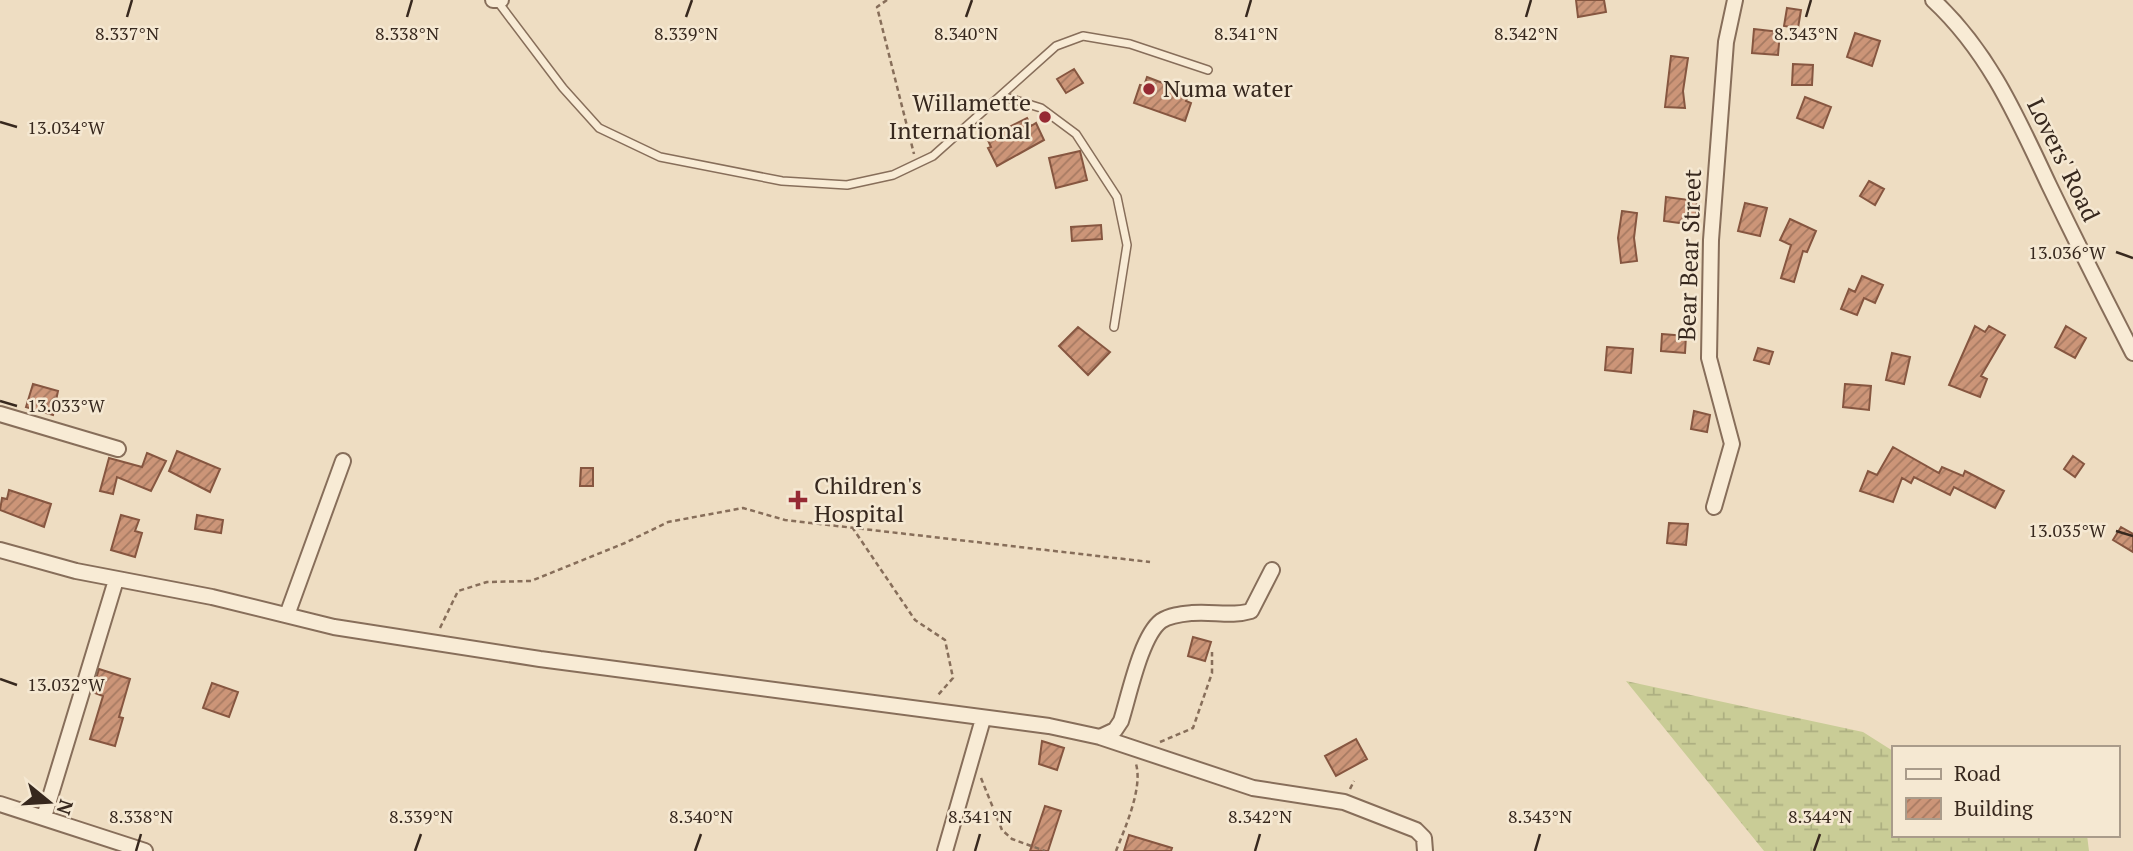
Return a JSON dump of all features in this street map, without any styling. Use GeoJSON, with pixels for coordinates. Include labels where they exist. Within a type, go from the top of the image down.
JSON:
{"type":"FeatureCollection","features":[{"type":"Feature","properties":{"kind":"street","name":"Bear Bear Street"},"geometry":{"type":"LineString","coordinates":[[1714,507],[1732,444],[1709,358],[1709,307],[1716,157],[1726,42],[1735,0]]}},
{"type":"Feature","properties":{"kind":"street","name":"Lovers' Road"},"geometry":{"type":"LineString","coordinates":[[1933,0],[1957,22],[1983,55],[2027,134],[2133,353]]}},
{"type":"Feature","properties":{"kind":"street"},"geometry":{"type":"LineString","coordinates":[[0,414],[118,449]]}},
{"type":"Feature","properties":{"kind":"street"},"geometry":{"type":"LineString","coordinates":[[287,615],[343,461]]}},
{"type":"Feature","properties":{"kind":"street"},"geometry":{"type":"LineString","coordinates":[[0,550],[116,580],[212,597],[334,627],[432,643],[1049,726],[1100,737],[1253,788],[1344,802],[1416,830],[1424,838],[1425,851]]}},
{"type":"Feature","properties":{"kind":"street"},"geometry":{"type":"LineString","coordinates":[[1100,737],[1115,730],[1121,721],[1148,638],[1158,624],[1175,615],[1195,612],[1238,615],[1251,611],[1272,570]]}},
{"type":"Feature","properties":{"kind":"street"},"geometry":{"type":"LineString","coordinates":[[44,817],[116,580]]}},
{"type":"Feature","properties":{"kind":"street"},"geometry":{"type":"LineString","coordinates":[[946,851],[983,719]]}},
{"type":"Feature","properties":{"kind":"street"},"geometry":{"type":"LineString","coordinates":[[0,804],[145,851]]}},
{"type":"Feature","properties":{"kind":"lane"},"geometry":{"type":"LineString","coordinates":[[497,1],[563,88],[599,128],[660,157],[782,181],[847,185],[893,175],[916,164],[942,149],[1056,46],[1083,36],[1130,44],[1208,70]]}},
{"type":"Feature","properties":{"kind":"lane"},"geometry":{"type":"LineString","coordinates":[[1002,96],[1041,108],[1076,134],[1117,197],[1127,244],[1114,327]]}},
{"type":"Feature","properties":{"kind":"path"},"geometry":{"type":"LineString","coordinates":[[887,0],[877,7],[916,164]]}},
{"type":"Feature","properties":{"kind":"path"},"geometry":{"type":"LineString","coordinates":[[432,643],[458,591],[487,582],[531,581],[625,543],[668,522],[743,508],[785,520],[1033,551],[1150,562]]}},
{"type":"Feature","properties":{"kind":"path"},"geometry":{"type":"LineString","coordinates":[[852,527],[915,620],[945,640],[953,678],[924,711]]}},
{"type":"Feature","properties":{"kind":"path"},"geometry":{"type":"LineString","coordinates":[[1116,851],[1133,802],[1139,772],[1138,749],[1193,728],[1212,673],[1212,652]]}},
{"type":"Feature","properties":{"kind":"path"},"geometry":{"type":"LineString","coordinates":[[973,759],[1002,830],[1012,839],[1045,851]]}},
{"type":"Feature","properties":{"kind":"green space"},"geometry":{"type":"Polygon","coordinates":[[[1626,681],[1863,732],[1892,750],[1892,837],[2087,837],[2089,851],[1764,851],[1626,681]]]}},
{"type":"Feature","properties":{"kind":"building"},"geometry":{"type":"Polygon","coordinates":[[[1576,0],[1604,0],[1606,12],[1578,17],[1576,0]]]}},
{"type":"Feature","properties":{"kind":"building"},"geometry":{"type":"Polygon","coordinates":[[[1787,8],[1801,10],[1798,28],[1784,26],[1787,8]]]}},
{"type":"Feature","properties":{"kind":"building"},"geometry":{"type":"Polygon","coordinates":[[[1754,29],[1780,32],[1778,55],[1752,53],[1754,29]]]}},
{"type":"Feature","properties":{"kind":"building"},"geometry":{"type":"Polygon","coordinates":[[[1855,33],[1880,41],[1872,66],[1847,57],[1855,33]]]}},
{"type":"Feature","properties":{"kind":"building"},"geometry":{"type":"Polygon","coordinates":[[[1671,56],[1688,58],[1683,91],[1685,108],[1665,107],[1671,56]]]}},
{"type":"Feature","properties":{"kind":"building"},"geometry":{"type":"Polygon","coordinates":[[[1793,64],[1813,65],[1812,85],[1792,85],[1793,64]]]}},
{"type":"Feature","properties":{"kind":"building"},"geometry":{"type":"Polygon","coordinates":[[[1074,69],[1083,83],[1066,93],[1057,79],[1074,69]]]}},
{"type":"Feature","properties":{"kind":"building"},"geometry":{"type":"Polygon","coordinates":[[[1147,77],[1189,93],[1186,101],[1191,103],[1185,121],[1134,103],[1140,85],[1144,86],[1147,77]]]}},
{"type":"Feature","properties":{"kind":"building"},"geometry":{"type":"Polygon","coordinates":[[[1805,97],[1831,107],[1823,128],[1797,118],[1805,97]]]}},
{"type":"Feature","properties":{"kind":"building"},"geometry":{"type":"Polygon","coordinates":[[[1027,118],[1031,126],[1036,123],[1044,140],[997,166],[988,148],[991,147],[987,138],[1027,118]]]}},
{"type":"Feature","properties":{"kind":"building"},"geometry":{"type":"Polygon","coordinates":[[[1080,151],[1087,180],[1056,188],[1049,158],[1080,151]]]}},
{"type":"Feature","properties":{"kind":"building"},"geometry":{"type":"Polygon","coordinates":[[[1869,181],[1884,189],[1875,205],[1860,196],[1869,181]]]}},
{"type":"Feature","properties":{"kind":"building"},"geometry":{"type":"Polygon","coordinates":[[[1666,197],[1697,201],[1695,225],[1664,221],[1666,197]]]}},
{"type":"Feature","properties":{"kind":"building"},"geometry":{"type":"Polygon","coordinates":[[[1745,203],[1767,208],[1760,236],[1738,231],[1745,203]]]}},
{"type":"Feature","properties":{"kind":"building"},"geometry":{"type":"Polygon","coordinates":[[[1622,211],[1637,213],[1634,238],[1637,261],[1621,263],[1618,238],[1622,211]]]}},
{"type":"Feature","properties":{"kind":"building"},"geometry":{"type":"Polygon","coordinates":[[[1790,219],[1816,231],[1807,252],[1803,251],[1794,282],[1781,278],[1791,245],[1780,240],[1790,219]]]}},
{"type":"Feature","properties":{"kind":"building"},"geometry":{"type":"Polygon","coordinates":[[[1101,225],[1102,239],[1072,241],[1071,227],[1101,225]]]}},
{"type":"Feature","properties":{"kind":"building"},"geometry":{"type":"Polygon","coordinates":[[[1862,276],[1883,285],[1875,303],[1864,298],[1857,315],[1841,309],[1849,289],[1855,292],[1862,276]]]}},
{"type":"Feature","properties":{"kind":"building"},"geometry":{"type":"Polygon","coordinates":[[[1975,326],[1985,332],[1989,326],[2005,335],[1981,376],[1987,379],[1980,397],[1949,385],[1975,326]]]}},
{"type":"Feature","properties":{"kind":"building"},"geometry":{"type":"Polygon","coordinates":[[[2066,326],[2086,338],[2075,358],[2055,347],[2066,326]]]}},
{"type":"Feature","properties":{"kind":"building"},"geometry":{"type":"Polygon","coordinates":[[[1078,327],[1110,352],[1088,375],[1059,346],[1078,327]]]}},
{"type":"Feature","properties":{"kind":"building"},"geometry":{"type":"Polygon","coordinates":[[[1662,334],[1686,336],[1685,353],[1661,351],[1662,334]]]}},
{"type":"Feature","properties":{"kind":"building"},"geometry":{"type":"Polygon","coordinates":[[[1607,347],[1633,349],[1631,373],[1605,370],[1607,347]]]}},
{"type":"Feature","properties":{"kind":"building"},"geometry":{"type":"Polygon","coordinates":[[[1758,348],[1773,352],[1769,364],[1754,360],[1758,348]]]}},
{"type":"Feature","properties":{"kind":"building"},"geometry":{"type":"Polygon","coordinates":[[[1892,353],[1910,357],[1904,384],[1886,380],[1892,353]]]}},
{"type":"Feature","properties":{"kind":"building"},"geometry":{"type":"Polygon","coordinates":[[[33,384],[58,391],[53,415],[26,407],[33,384]]]}},
{"type":"Feature","properties":{"kind":"building"},"geometry":{"type":"Polygon","coordinates":[[[1845,384],[1871,386],[1869,410],[1843,407],[1845,384]]]}},
{"type":"Feature","properties":{"kind":"building"},"geometry":{"type":"Polygon","coordinates":[[[1694,411],[1710,415],[1707,432],[1691,429],[1694,411]]]}},
{"type":"Feature","properties":{"kind":"building"},"geometry":{"type":"Polygon","coordinates":[[[1893,447],[1939,473],[1942,467],[1963,476],[1965,471],[2004,491],[1995,508],[1954,487],[1950,495],[1914,477],[1911,483],[1902,478],[1893,502],[1860,491],[1868,471],[1877,475],[1893,447]]]}},
{"type":"Feature","properties":{"kind":"building"},"geometry":{"type":"Polygon","coordinates":[[[177,451],[220,469],[210,492],[169,471],[177,451]]]}},
{"type":"Feature","properties":{"kind":"building"},"geometry":{"type":"Polygon","coordinates":[[[147,453],[166,461],[151,491],[117,477],[113,494],[100,491],[109,458],[142,467],[147,453]]]}},
{"type":"Feature","properties":{"kind":"building"},"geometry":{"type":"Polygon","coordinates":[[[2073,456],[2084,464],[2075,477],[2064,469],[2073,456]]]}},
{"type":"Feature","properties":{"kind":"building"},"geometry":{"type":"Polygon","coordinates":[[[581,468],[593,468],[593,486],[580,486],[581,468]]]}},
{"type":"Feature","properties":{"kind":"building"},"geometry":{"type":"Polygon","coordinates":[[[9,490],[51,504],[44,527],[0,510],[2,498],[7,499],[9,490]]]}},
{"type":"Feature","properties":{"kind":"building"},"geometry":{"type":"Polygon","coordinates":[[[121,515],[139,520],[135,531],[142,533],[135,557],[111,550],[121,515]]]}},
{"type":"Feature","properties":{"kind":"building"},"geometry":{"type":"Polygon","coordinates":[[[197,515],[223,520],[221,533],[195,529],[197,515]]]}},
{"type":"Feature","properties":{"kind":"building"},"geometry":{"type":"Polygon","coordinates":[[[1669,523],[1688,524],[1686,545],[1667,543],[1669,523]]]}},
{"type":"Feature","properties":{"kind":"building"},"geometry":{"type":"Polygon","coordinates":[[[2121,527],[2133,534],[2133,552],[2113,540],[2121,527]]]}},
{"type":"Feature","properties":{"kind":"building"},"geometry":{"type":"Polygon","coordinates":[[[1193,637],[1211,642],[1205,661],[1188,656],[1193,637]]]}},
{"type":"Feature","properties":{"kind":"building"},"geometry":{"type":"Polygon","coordinates":[[[99,669],[130,679],[119,717],[123,718],[115,746],[90,739],[103,696],[92,692],[99,669]]]}},
{"type":"Feature","properties":{"kind":"building"},"geometry":{"type":"Polygon","coordinates":[[[212,683],[238,692],[229,717],[203,708],[212,683]]]}},
{"type":"Feature","properties":{"kind":"building"},"geometry":{"type":"Polygon","coordinates":[[[1356,739],[1367,759],[1336,776],[1325,756],[1356,739]]]}},
{"type":"Feature","properties":{"kind":"building"},"geometry":{"type":"Polygon","coordinates":[[[1042,741],[1064,748],[1057,770],[1039,764],[1042,741]]]}},
{"type":"Feature","properties":{"kind":"building"},"geometry":{"type":"Polygon","coordinates":[[[1045,806],[1061,811],[1048,851],[1030,851],[1045,806]]]}},
{"type":"Feature","properties":{"kind":"building"},"geometry":{"type":"Polygon","coordinates":[[[1129,835],[1172,848],[1171,851],[1124,851],[1129,835]]]}},
{"type":"Feature","properties":{"kind":"place","name":"Numa water"},"geometry":{"type":"Point","coordinates":[1149,89]}},
{"type":"Feature","properties":{"kind":"place","name":"Willamette International"},"geometry":{"type":"Point","coordinates":[1045,117]}},
{"type":"Feature","properties":{"kind":"place","name":"Children's Hospital"},"geometry":{"type":"Point","coordinates":[798,500]}}]}
